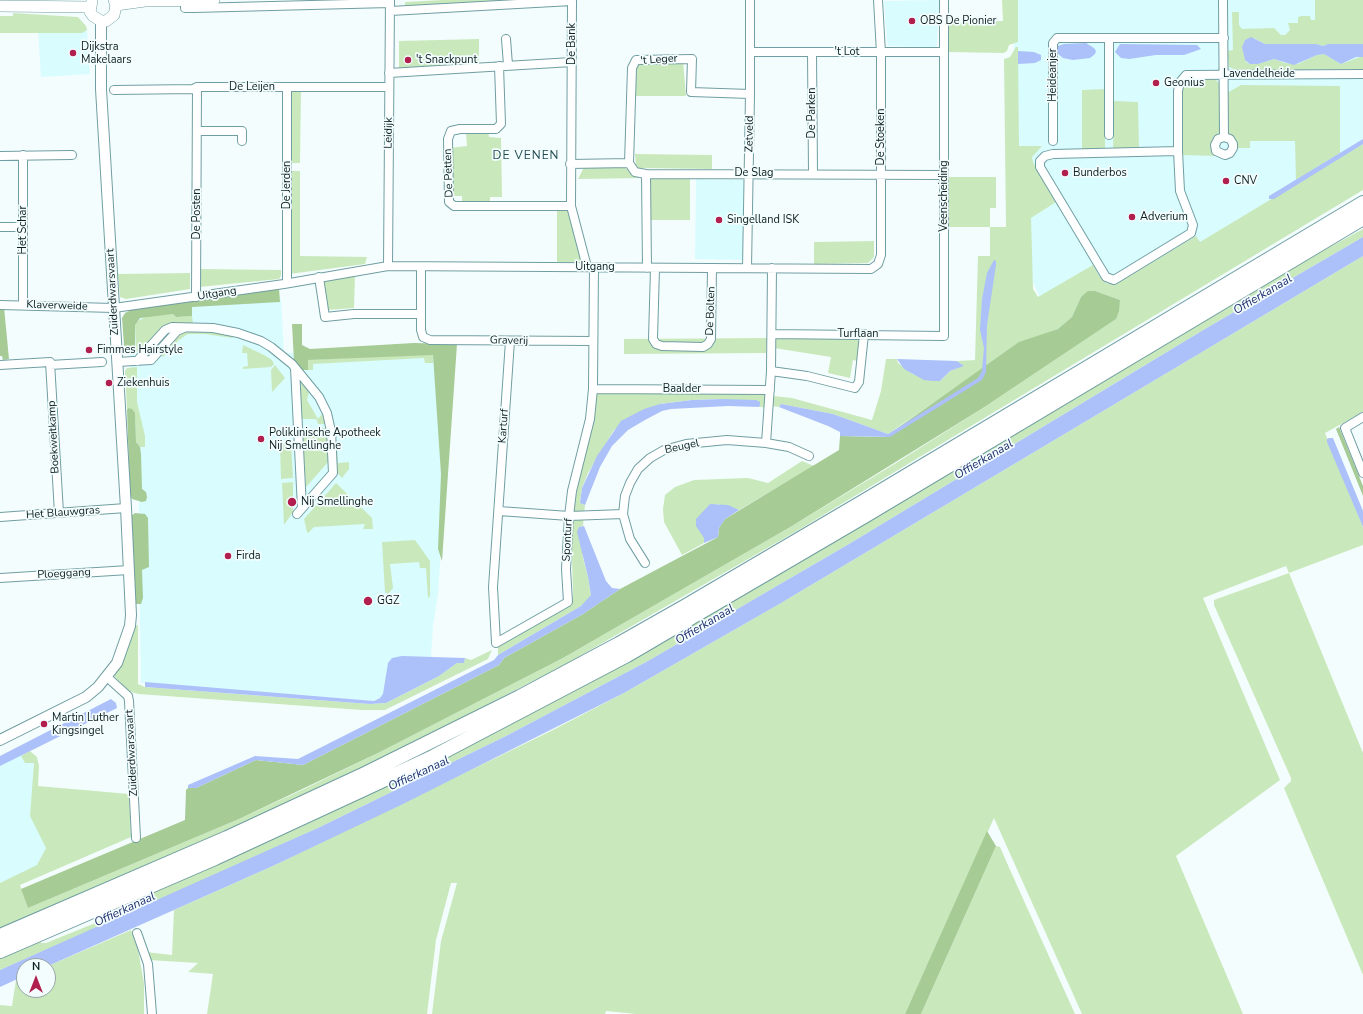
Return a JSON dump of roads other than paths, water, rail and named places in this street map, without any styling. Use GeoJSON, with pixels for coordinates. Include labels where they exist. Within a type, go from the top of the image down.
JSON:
{"type":"FeatureCollection","features":[{"type":"Feature","properties":{"kind":"highway"},"geometry":{"type":"LineString","coordinates":[[0,936],[227,838],[367,773],[500,707],[619,644],[854,507],[1363,203]]}},
{"type":"Feature","properties":{"kind":"highway"},"geometry":{"type":"LineString","coordinates":[[0,951],[215,858],[433,757],[608,665],[704,611],[1363,218]]}},
{"type":"Feature","properties":{"kind":"main road"},"geometry":{"type":"LineString","coordinates":[[0,6],[91,3],[93,16],[101,21],[106,21],[114,15],[115,3],[159,0],[185,4],[214,0]]}},
{"type":"Feature","properties":{"kind":"street","name":"Zetveld"},"geometry":{"type":"LineString","coordinates":[[747,268],[750,0]]}},
{"type":"Feature","properties":{"kind":"street","name":"De Stoeken"},"geometry":{"type":"LineString","coordinates":[[871,269],[878,264],[881,255],[881,53],[878,0]]}},
{"type":"Feature","properties":{"kind":"street","name":"Veenscheiding"},"geometry":{"type":"LineString","coordinates":[[944,0],[944,336]]}},
{"type":"Feature","properties":{"kind":"street"},"geometry":{"type":"LineString","coordinates":[[1223,0],[1224,137]]}},
{"type":"Feature","properties":{"kind":"street","name":"De Bank"},"geometry":{"type":"LineString","coordinates":[[390,5],[572,1],[570,164],[571,206],[590,267]]}},
{"type":"Feature","properties":{"kind":"street"},"geometry":{"type":"LineString","coordinates":[[185,4],[390,5]]}},
{"type":"Feature","properties":{"kind":"street","name":"Leidijk"},"geometry":{"type":"LineString","coordinates":[[388,266],[390,5]]}},
{"type":"Feature","properties":{"kind":"street","name":"Zuiderdwarsvaart"},"geometry":{"type":"LineString","coordinates":[[0,740],[86,697],[107,677],[117,663],[128,635],[131,615],[101,89],[101,21]]}},
{"type":"Feature","properties":{"kind":"street","name":"Heideanjer"},"geometry":{"type":"LineString","coordinates":[[1053,141],[1053,43],[1057,38],[1224,38]]}},
{"type":"Feature","properties":{"kind":"street"},"geometry":{"type":"LineString","coordinates":[[1109,38],[1109,135]]}},
{"type":"Feature","properties":{"kind":"street"},"geometry":{"type":"LineString","coordinates":[[506,39],[508,65]]}},
{"type":"Feature","properties":{"kind":"street","name":"'t Lot"},"geometry":{"type":"LineString","coordinates":[[750,52],[944,54]]}},
{"type":"Feature","properties":{"kind":"street","name":"De Parken"},"geometry":{"type":"LineString","coordinates":[[812,52],[813,174]]}},
{"type":"Feature","properties":{"kind":"street","name":"'t Leger"},"geometry":{"type":"LineString","coordinates":[[629,163],[632,68],[636,60],[692,59],[692,92],[750,94]]}},
{"type":"Feature","properties":{"kind":"street"},"geometry":{"type":"LineString","coordinates":[[389,73],[572,62]]}},
{"type":"Feature","properties":{"kind":"street","name":"De Petten"},"geometry":{"type":"LineString","coordinates":[[499,66],[500,124],[496,129],[460,129],[451,131],[448,139],[449,202],[454,206],[571,206]]}},
{"type":"Feature","properties":{"kind":"street","name":"Lavendelheide"},"geometry":{"type":"LineString","coordinates":[[1178,151],[1053,154],[1044,156],[1040,161],[1040,167],[1106,277],[1114,280],[1191,233],[1193,225],[1180,190],[1178,151],[1178,91],[1180,82],[1186,75],[1363,74]]}},
{"type":"Feature","properties":{"kind":"street","name":"De Leijen"},"geometry":{"type":"LineString","coordinates":[[114,90],[193,89],[197,87],[389,87]]}},
{"type":"Feature","properties":{"kind":"street","name":"De Posten"},"geometry":{"type":"LineString","coordinates":[[196,297],[197,87]]}},
{"type":"Feature","properties":{"kind":"street","name":"De Jerden"},"geometry":{"type":"LineString","coordinates":[[287,87],[287,283]]}},
{"type":"Feature","properties":{"kind":"street"},"geometry":{"type":"LineString","coordinates":[[197,131],[242,131],[242,141]]}},
{"type":"Feature","properties":{"kind":"street","name":"Het Schar"},"geometry":{"type":"LineString","coordinates":[[23,155],[23,305]]}},
{"type":"Feature","properties":{"kind":"street"},"geometry":{"type":"LineString","coordinates":[[0,156],[72,155]]}},
{"type":"Feature","properties":{"kind":"street"},"geometry":{"type":"LineString","coordinates":[[570,164],[629,163],[635,172],[646,174],[651,268]]}},
{"type":"Feature","properties":{"kind":"street","name":"De Slag"},"geometry":{"type":"LineString","coordinates":[[646,174],[749,173],[944,175]]}},
{"type":"Feature","properties":{"kind":"street"},"geometry":{"type":"LineString","coordinates":[[0,227],[22,228]]}},
{"type":"Feature","properties":{"kind":"street","name":"Uitgang"},"geometry":{"type":"LineString","coordinates":[[114,308],[196,297],[388,266],[871,269]]}},
{"type":"Feature","properties":{"kind":"street","name":"Graverij"},"geometry":{"type":"LineString","coordinates":[[421,267],[420,314],[423,337],[430,340],[593,341]]}},
{"type":"Feature","properties":{"kind":"street"},"geometry":{"type":"LineString","coordinates":[[590,267],[593,341]]}},
{"type":"Feature","properties":{"kind":"street","name":"De Bolten"},"geometry":{"type":"LineString","coordinates":[[651,268],[653,339],[656,344],[662,346],[696,347],[703,347],[708,344],[711,339],[712,268]]}},
{"type":"Feature","properties":{"kind":"street"},"geometry":{"type":"LineString","coordinates":[[766,443],[771,371],[772,268]]}},
{"type":"Feature","properties":{"kind":"street"},"geometry":{"type":"LineString","coordinates":[[319,277],[325,317],[354,314],[420,314]]}},
{"type":"Feature","properties":{"kind":"street","name":"Klaverweide"},"geometry":{"type":"LineString","coordinates":[[0,305],[114,308]]}},
{"type":"Feature","properties":{"kind":"street"},"geometry":{"type":"LineString","coordinates":[[117,362],[137,361],[145,357],[165,330],[172,328],[213,328],[254,338],[271,347],[295,368],[319,397],[327,413],[331,431],[333,473],[300,511],[295,368]]}},
{"type":"Feature","properties":{"kind":"street"},"geometry":{"type":"LineString","coordinates":[[145,357],[151,360],[178,331],[184,328]]}},
{"type":"Feature","properties":{"kind":"street","name":"Turflaan"},"geometry":{"type":"LineString","coordinates":[[772,334],[944,336]]}},
{"type":"Feature","properties":{"kind":"street"},"geometry":{"type":"LineString","coordinates":[[771,371],[807,376],[856,388],[859,382],[864,334]]}},
{"type":"Feature","properties":{"kind":"street","name":"Karturf"},"geometry":{"type":"LineString","coordinates":[[493,587],[510,341]]}},
{"type":"Feature","properties":{"kind":"street","name":"Sponturf"},"geometry":{"type":"LineString","coordinates":[[493,587],[496,643],[566,605],[568,598],[566,569],[569,516],[572,491],[590,419],[593,389],[593,341]]}},
{"type":"Feature","properties":{"kind":"street"},"geometry":{"type":"LineString","coordinates":[[0,365],[102,362]]}},
{"type":"Feature","properties":{"kind":"street","name":"Boekweitkamp"},"geometry":{"type":"LineString","coordinates":[[50,364],[59,513]]}},
{"type":"Feature","properties":{"kind":"street","name":"Baalder"},"geometry":{"type":"LineString","coordinates":[[593,389],[770,390]]}},
{"type":"Feature","properties":{"kind":"street"},"geometry":{"type":"LineString","coordinates":[[1363,417],[1345,428],[1363,473]]}},
{"type":"Feature","properties":{"kind":"street","name":"Beugel"},"geometry":{"type":"LineString","coordinates":[[645,563],[630,539],[623,514],[625,496],[630,483],[638,469],[650,458],[664,450],[686,444],[726,440],[766,443],[789,447],[809,456]]}},
{"type":"Feature","properties":{"kind":"street","name":"Het Blauwgras"},"geometry":{"type":"LineString","coordinates":[[0,517],[126,508]]}},
{"type":"Feature","properties":{"kind":"street"},"geometry":{"type":"LineString","coordinates":[[499,511],[569,516],[623,514]]}},
{"type":"Feature","properties":{"kind":"street","name":"Ploeggang"},"geometry":{"type":"LineString","coordinates":[[0,578],[129,570]]}},
{"type":"Feature","properties":{"kind":"street","name":"Zuiderdwarsvaart"},"geometry":{"type":"LineString","coordinates":[[107,677],[128,696],[129,701],[136,838]]}},
{"type":"Feature","properties":{"kind":"street"},"geometry":{"type":"LineString","coordinates":[[138,936],[148,964],[152,1014]]}},
{"type":"Feature","properties":{"kind":"water"},"geometry":{"type":"Polygon","coordinates":[[[1251,37],[1265,44],[1316,44],[1323,46],[1328,44],[1363,44],[1363,57],[1356,57],[1341,64],[1324,54],[1317,55],[1294,65],[1274,59],[1258,64],[1250,64],[1245,60],[1242,47],[1245,40],[1251,37]]]}},
{"type":"Feature","properties":{"kind":"water"},"geometry":{"type":"Polygon","coordinates":[[[1086,43],[1096,51],[1090,58],[1073,60],[1063,58],[1057,53],[1058,46],[1064,44],[1086,43]]]}},
{"type":"Feature","properties":{"kind":"water"},"geometry":{"type":"Polygon","coordinates":[[[1120,44],[1197,45],[1201,49],[1184,55],[1156,55],[1129,59],[1121,58],[1115,52],[1120,44]]]}},
{"type":"Feature","properties":{"kind":"water"},"geometry":{"type":"Polygon","coordinates":[[[1018,51],[1034,52],[1041,55],[1041,60],[1035,63],[1018,64],[1018,51]]]}},
{"type":"Feature","properties":{"kind":"water"},"geometry":{"type":"Polygon","coordinates":[[[1363,139],[1363,144],[1274,199],[1269,199],[1269,196],[1363,139]]]}},
{"type":"Feature","properties":{"kind":"water"},"geometry":{"type":"Polygon","coordinates":[[[1363,237],[1363,256],[781,603],[624,693],[403,804],[275,865],[56,962],[56,958],[27,958],[320,827],[506,736],[648,661],[849,544],[1205,329],[1363,237]]]}},
{"type":"Feature","properties":{"kind":"water"},"geometry":{"type":"Polygon","coordinates":[[[994,260],[996,261],[996,265],[987,325],[986,372],[982,380],[890,437],[840,436],[840,432],[828,426],[779,407],[781,404],[833,414],[888,434],[978,378],[982,371],[984,348],[980,330],[982,299],[987,273],[994,260]]]}},
{"type":"Feature","properties":{"kind":"water"},"geometry":{"type":"Polygon","coordinates":[[[897,359],[957,361],[964,366],[950,371],[940,381],[932,381],[924,380],[904,369],[897,359]]]}},
{"type":"Feature","properties":{"kind":"water"},"geometry":{"type":"Polygon","coordinates":[[[692,400],[756,400],[760,402],[760,405],[759,407],[728,406],[671,409],[662,411],[645,420],[628,430],[612,446],[600,467],[585,505],[580,503],[582,488],[597,456],[621,421],[644,409],[660,404],[692,400]]]}},
{"type":"Feature","properties":{"kind":"water"},"geometry":{"type":"Polygon","coordinates":[[[1333,438],[1363,511],[1363,527],[1327,442],[1327,439],[1333,438]]]}},
{"type":"Feature","properties":{"kind":"water"},"geometry":{"type":"Polygon","coordinates":[[[710,504],[728,505],[739,510],[725,519],[719,528],[718,537],[704,543],[704,538],[696,526],[696,519],[710,504]]]}},
{"type":"Feature","properties":{"kind":"water"},"geometry":{"type":"Polygon","coordinates":[[[584,526],[606,581],[612,588],[620,589],[583,614],[504,658],[499,665],[303,765],[256,760],[196,788],[188,788],[188,785],[255,756],[298,759],[494,660],[498,655],[581,606],[591,595],[577,532],[579,527],[584,526]]]}},
{"type":"Feature","properties":{"kind":"water"},"geometry":{"type":"Polygon","coordinates":[[[402,656],[465,658],[464,663],[457,663],[439,676],[386,703],[370,704],[145,687],[145,682],[374,701],[380,698],[383,694],[388,663],[392,658],[402,656]]]}},
{"type":"Feature","properties":{"kind":"water"},"geometry":{"type":"Polygon","coordinates":[[[111,699],[116,703],[117,708],[0,766],[0,756],[111,699]]]}},
{"type":"Feature","properties":{"kind":"water"},"geometry":{"type":"Polygon","coordinates":[[[16,963],[16,980],[0,987],[0,970],[16,963]]]}},
{"type":"Feature","properties":{"kind":"place","name":"OBS De Pionier"},"geometry":{"type":"Point","coordinates":[912,21]}},
{"type":"Feature","properties":{"kind":"place","name":"Dijkstra Makelaars"},"geometry":{"type":"Point","coordinates":[73,53]}},
{"type":"Feature","properties":{"kind":"place","name":"'t Snackpunt"},"geometry":{"type":"Point","coordinates":[408,60]}},
{"type":"Feature","properties":{"kind":"place","name":"Geonius"},"geometry":{"type":"Point","coordinates":[1156,83]}},
{"type":"Feature","properties":{"kind":"place","name":"Bunderbos"},"geometry":{"type":"Point","coordinates":[1065,173]}},
{"type":"Feature","properties":{"kind":"place","name":"CNV"},"geometry":{"type":"Point","coordinates":[1226,181]}},
{"type":"Feature","properties":{"kind":"place","name":"Adverium"},"geometry":{"type":"Point","coordinates":[1132,217]}},
{"type":"Feature","properties":{"kind":"place","name":"Singelland ISK"},"geometry":{"type":"Point","coordinates":[719,220]}},
{"type":"Feature","properties":{"kind":"place","name":"Fimmes Hairstyle"},"geometry":{"type":"Point","coordinates":[89,350]}},
{"type":"Feature","properties":{"kind":"place","name":"Ziekenhuis"},"geometry":{"type":"Point","coordinates":[109,383]}},
{"type":"Feature","properties":{"kind":"place","name":"Poliklinische Apotheek Nij Smellinghe"},"geometry":{"type":"Point","coordinates":[261,439]}},
{"type":"Feature","properties":{"kind":"place","name":"Nij Smellinghe"},"geometry":{"type":"Point","coordinates":[292,502]}},
{"type":"Feature","properties":{"kind":"place","name":"Firda"},"geometry":{"type":"Point","coordinates":[228,556]}},
{"type":"Feature","properties":{"kind":"place","name":"GGZ"},"geometry":{"type":"Point","coordinates":[368,601]}},
{"type":"Feature","properties":{"kind":"place","name":"Martin Luther Kingsingel"},"geometry":{"type":"Point","coordinates":[44,724]}},
{"type":"Feature","properties":{"kind":"district","name":"DE VENEN"},"geometry":{"type":"Point","coordinates":[526,156]}},
{"type":"Feature","properties":{"kind":"water label","name":"Offierkanaal"},"geometry":{"type":"Point","coordinates":[1263,295]}},
{"type":"Feature","properties":{"kind":"water label","name":"Offierkanaal"},"geometry":{"type":"Point","coordinates":[984,460]}},
{"type":"Feature","properties":{"kind":"water label","name":"Offierkanaal"},"geometry":{"type":"Point","coordinates":[705,625]}},
{"type":"Feature","properties":{"kind":"water label","name":"Offierkanaal"},"geometry":{"type":"Point","coordinates":[419,774]}},
{"type":"Feature","properties":{"kind":"water label","name":"Offierkanaal"},"geometry":{"type":"Point","coordinates":[125,910]}}]}
